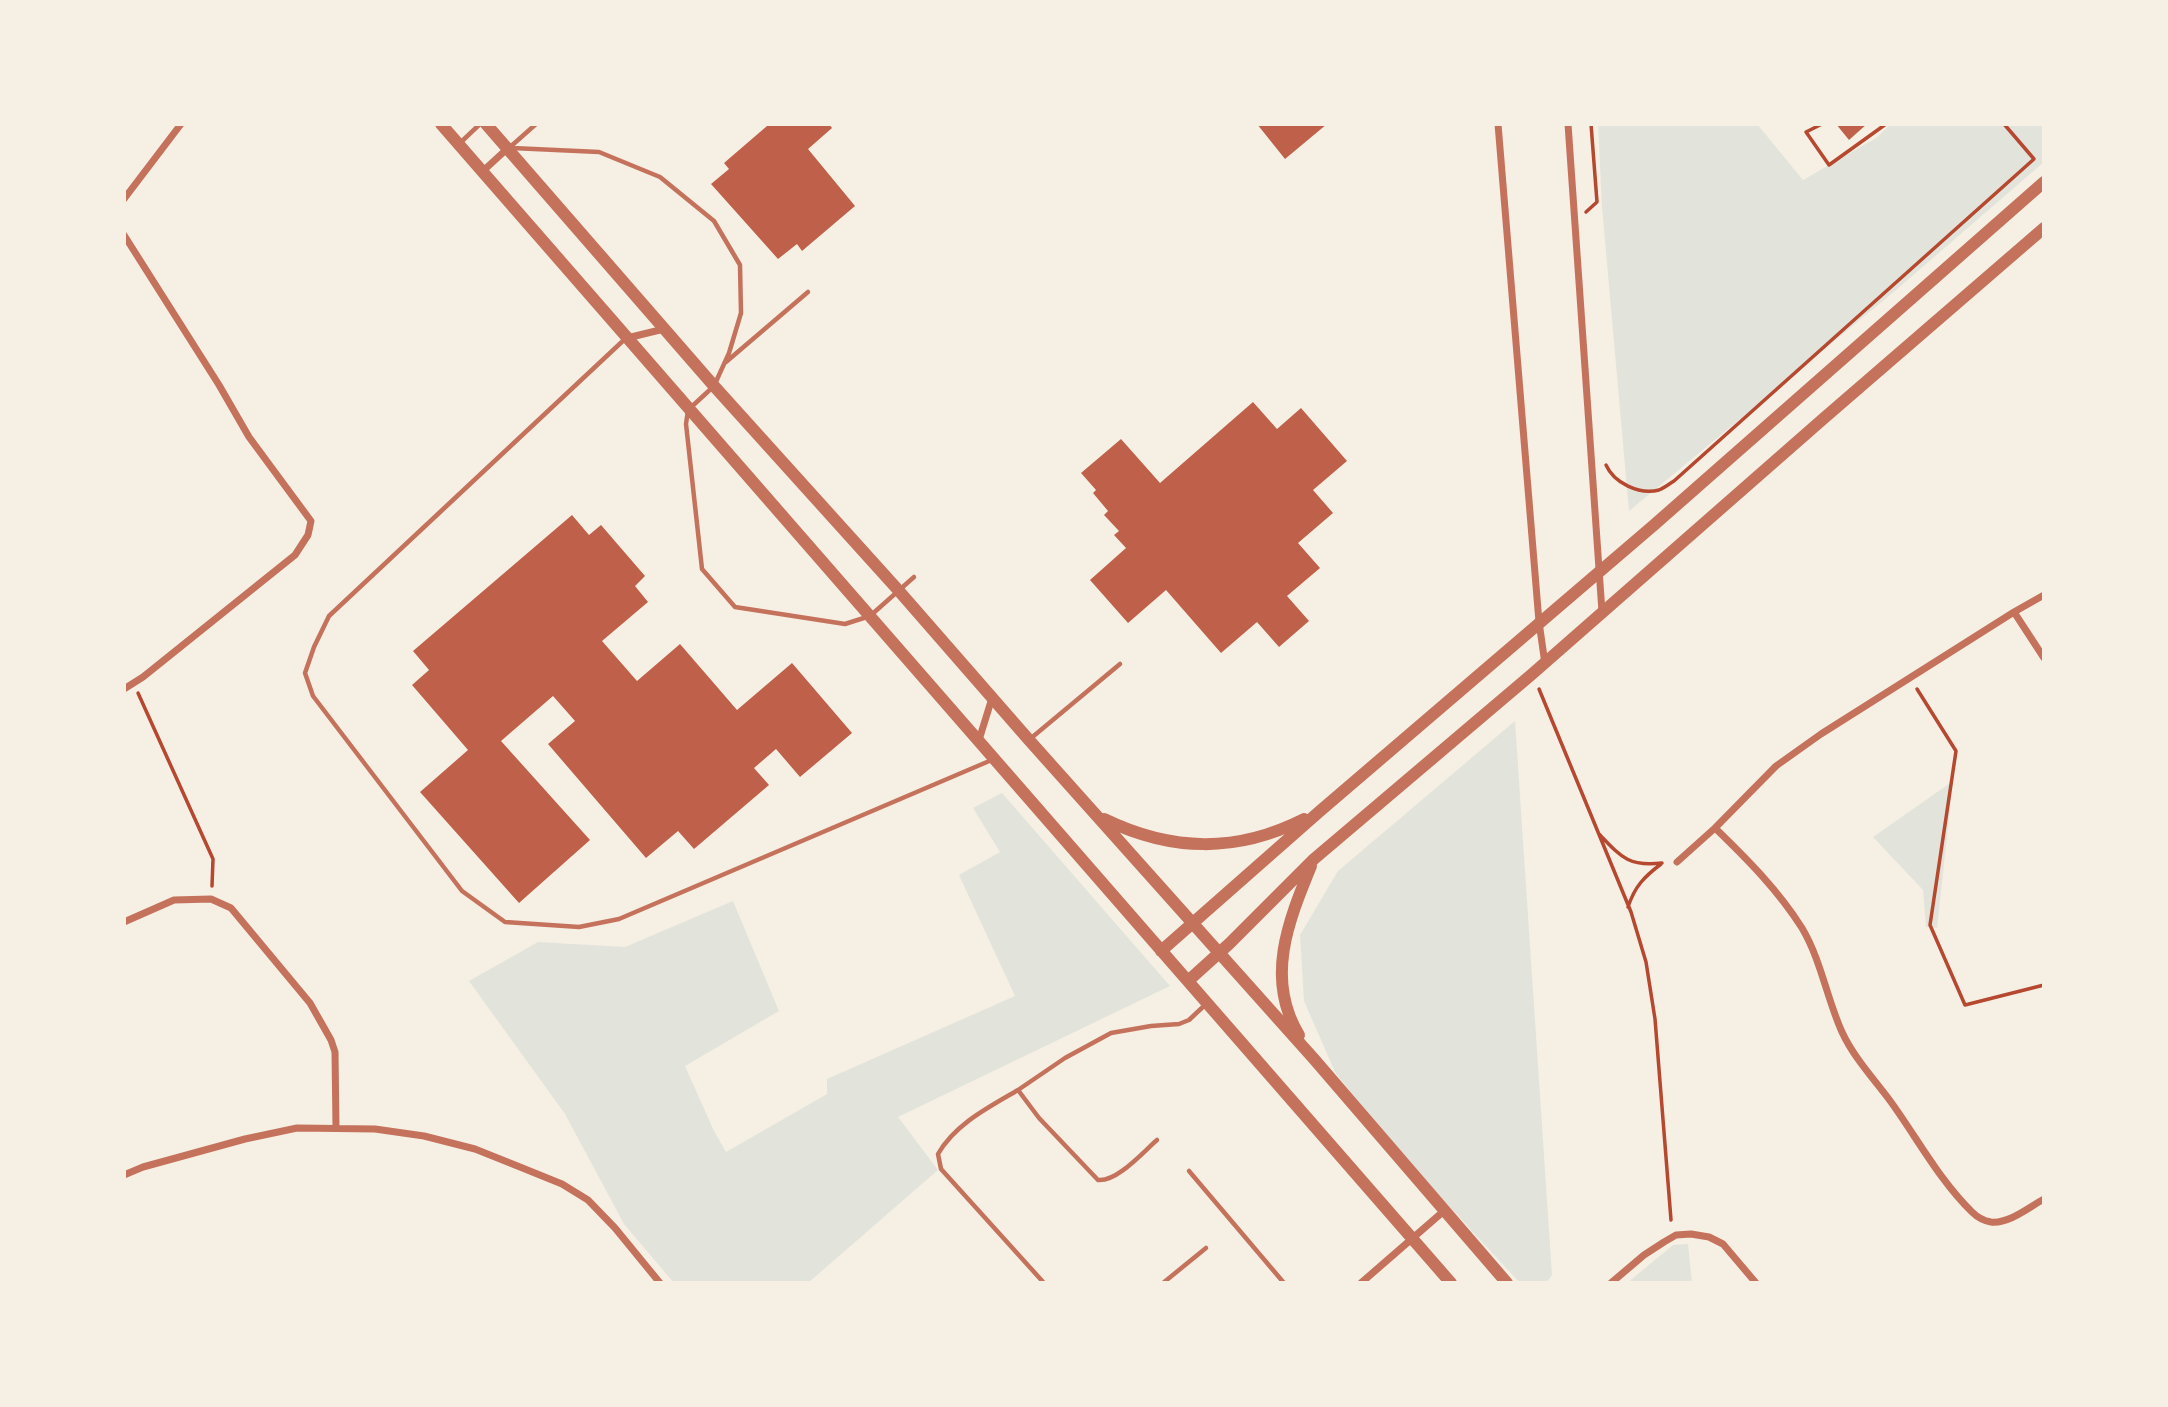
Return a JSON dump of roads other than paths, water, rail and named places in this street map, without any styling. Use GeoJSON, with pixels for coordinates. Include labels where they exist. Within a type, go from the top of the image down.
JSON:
{"type":"FeatureCollection","features":[{"type":"Feature","properties":{"kind":"street"},"geometry":{"type":"LineString","coordinates":[[124,199],[181,124]]}},
{"type":"Feature","properties":{"kind":"street"},"geometry":{"type":"LineString","coordinates":[[441,124],[1451,1283]]}},
{"type":"Feature","properties":{"kind":"street"},"geometry":{"type":"LineString","coordinates":[[486,124],[714,387],[899,591],[1314,1059],[1507,1283]]}},
{"type":"Feature","properties":{"kind":"street"},"geometry":{"type":"LineString","coordinates":[[1499,124],[1539,622],[1545,664]]}},
{"type":"Feature","properties":{"kind":"street"},"geometry":{"type":"LineString","coordinates":[[1568,124],[1602,613]]}},
{"type":"Feature","properties":{"kind":"street"},"geometry":{"type":"LineString","coordinates":[[483,171],[508,148]]}},
{"type":"Feature","properties":{"kind":"street"},"geometry":{"type":"LineString","coordinates":[[1161,951],[2044,182]]}},
{"type":"Feature","properties":{"kind":"street"},"geometry":{"type":"LineString","coordinates":[[1188,981],[1219,954],[1314,859],[1545,664],[2044,228]]}},
{"type":"Feature","properties":{"kind":"street"},"geometry":{"type":"LineString","coordinates":[[124,235],[249,437],[311,521],[308,535],[295,555],[124,689]]}},
{"type":"Feature","properties":{"kind":"street"},"geometry":{"type":"LineString","coordinates":[[626,338],[664,329]]}},
{"type":"Feature","properties":{"kind":"street"},"geometry":{"type":"LineString","coordinates":[[1677,862],[1776,766],[1910,677],[2044,595]]}},
{"type":"Feature","properties":{"kind":"street"},"geometry":{"type":"LineString","coordinates":[[2014,612],[2044,658]]}},
{"type":"Feature","properties":{"kind":"street"},"geometry":{"type":"LineString","coordinates":[[979,740],[992,698]]}},
{"type":"Feature","properties":{"kind":"street"},"geometry":{"type":"LineString","coordinates":[[1098,816],[1138,834],[1211,845],[1261,838],[1320,811]]}},
{"type":"Feature","properties":{"kind":"street"},"geometry":{"type":"LineString","coordinates":[[1715,828],[1749,861],[1795,918],[1815,958],[1843,1034],[1871,1079],[1888,1098],[1955,1194],[1975,1215],[1990,1222],[2004,1221],[2044,1199]]}},
{"type":"Feature","properties":{"kind":"street"},"geometry":{"type":"LineString","coordinates":[[1314,859],[1291,918],[1281,972],[1282,992],[1291,1023],[1314,1059]]}},
{"type":"Feature","properties":{"kind":"street"},"geometry":{"type":"LineString","coordinates":[[124,922],[174,900],[211,899],[231,908],[298,987],[331,1040],[335,1052],[336,1128]]}},
{"type":"Feature","properties":{"kind":"street"},"geometry":{"type":"LineString","coordinates":[[124,1175],[143,1167],[245,1139],[297,1128],[375,1129],[424,1136],[474,1149],[562,1184],[588,1200],[660,1283]]}},
{"type":"Feature","properties":{"kind":"street"},"geometry":{"type":"LineString","coordinates":[[1361,1283],[1444,1210]]}},
{"type":"Feature","properties":{"kind":"street"},"geometry":{"type":"LineString","coordinates":[[1611,1283],[1664,1242],[1676,1235],[1691,1234],[1709,1237],[1723,1244],[1756,1283]]}},
{"type":"Feature","properties":{"kind":"lane"},"geometry":{"type":"LineString","coordinates":[[458,145],[480,124]]}},
{"type":"Feature","properties":{"kind":"lane"},"geometry":{"type":"LineString","coordinates":[[508,148],[536,124]]}},
{"type":"Feature","properties":{"kind":"lane"},"geometry":{"type":"LineString","coordinates":[[508,148],[599,152],[660,177],[714,221],[740,265],[741,313],[725,362],[714,387],[688,410],[686,424],[702,569],[735,607],[845,624],[870,616],[914,577]]}},
{"type":"Feature","properties":{"kind":"lane"},"geometry":{"type":"LineString","coordinates":[[725,362],[808,292]]}},
{"type":"Feature","properties":{"kind":"lane"},"geometry":{"type":"LineString","coordinates":[[626,338],[329,616],[305,673],[313,696],[463,891],[505,922],[579,927],[619,919],[995,759]]}},
{"type":"Feature","properties":{"kind":"lane"},"geometry":{"type":"LineString","coordinates":[[1029,740],[1120,664]]}},
{"type":"Feature","properties":{"kind":"lane"},"geometry":{"type":"LineString","coordinates":[[1044,1283],[942,1169],[938,1154],[945,1141],[958,1129],[1065,1058],[1111,1034],[1179,1024],[1189,1020],[1207,1003]]}},
{"type":"Feature","properties":{"kind":"lane"},"geometry":{"type":"LineString","coordinates":[[1018,1090],[1039,1118],[1098,1180],[1114,1177],[1157,1140]]}},
{"type":"Feature","properties":{"kind":"lane"},"geometry":{"type":"LineString","coordinates":[[1189,1171],[1284,1283]]}},
{"type":"Feature","properties":{"kind":"lane"},"geometry":{"type":"LineString","coordinates":[[1163,1283],[1206,1248]]}}]}
